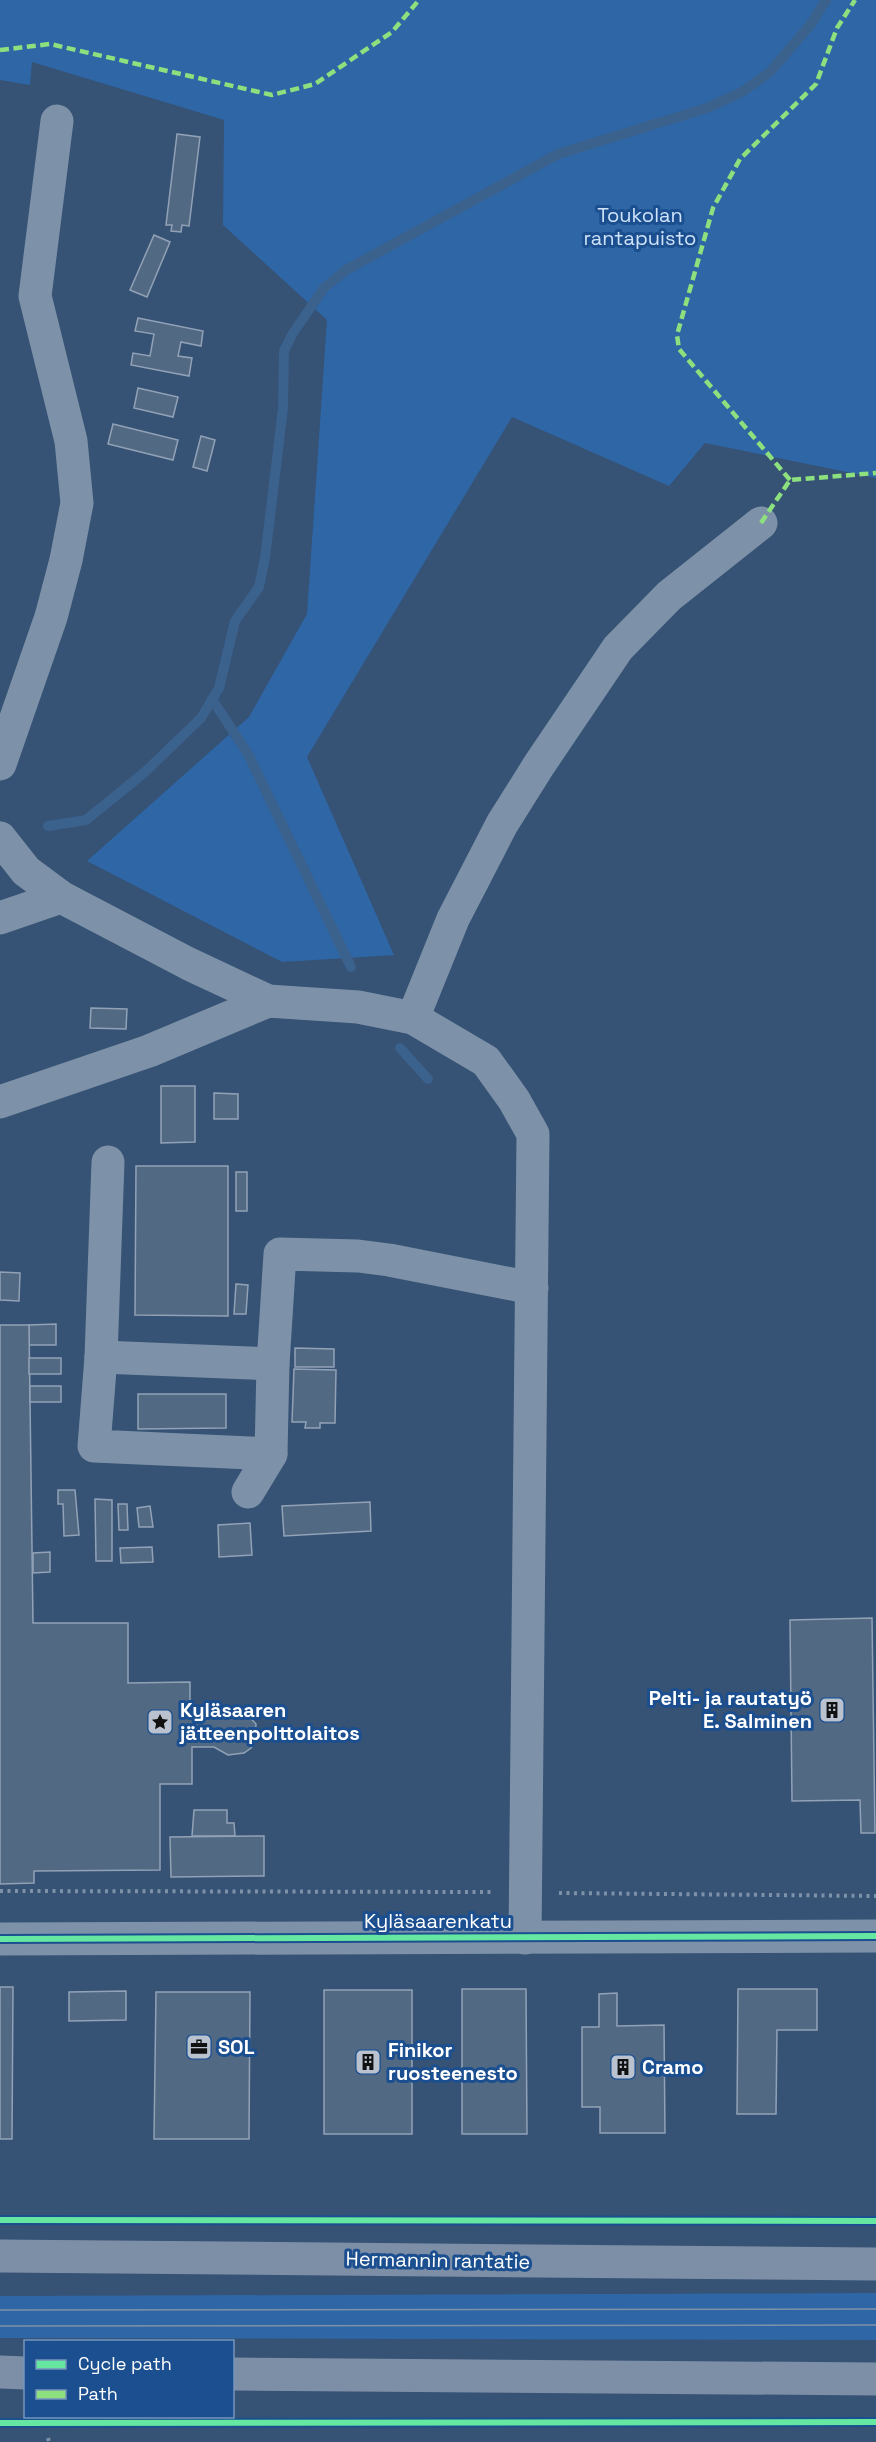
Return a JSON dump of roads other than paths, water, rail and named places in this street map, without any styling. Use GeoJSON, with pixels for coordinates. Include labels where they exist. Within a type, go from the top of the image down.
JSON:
{"type":"FeatureCollection","features":[{"type":"Feature","properties":{"kind":"main road","name":"Hermannin rantatie"},"geometry":{"type":"LineString","coordinates":[[0,2256],[876,2264]]}},
{"type":"Feature","properties":{"kind":"main road"},"geometry":{"type":"LineString","coordinates":[[0,2372],[24,2373]]}},
{"type":"Feature","properties":{"kind":"main road"},"geometry":{"type":"LineString","coordinates":[[234,2374],[876,2379]]}},
{"type":"Feature","properties":{"kind":"street"},"geometry":{"type":"LineString","coordinates":[[0,764],[51,617],[66,560],[77,503],[71,441],[35,296],[57,121]]}},
{"type":"Feature","properties":{"kind":"street"},"geometry":{"type":"LineString","coordinates":[[413,1018],[453,919],[502,824],[618,648],[669,596],[761,523]]}},
{"type":"Feature","properties":{"kind":"street"},"geometry":{"type":"LineString","coordinates":[[0,837],[26,871],[61,897],[189,964],[268,1001],[358,1007],[413,1018],[486,1061],[514,1100],[533,1134],[525,1938]]}},
{"type":"Feature","properties":{"kind":"street"},"geometry":{"type":"LineString","coordinates":[[0,918],[61,897]]}},
{"type":"Feature","properties":{"kind":"street"},"geometry":{"type":"LineString","coordinates":[[0,1102],[149,1051],[268,1001]]}},
{"type":"Feature","properties":{"kind":"street"},"geometry":{"type":"LineString","coordinates":[[108,1162],[101,1357],[94,1446],[271,1454]]}},
{"type":"Feature","properties":{"kind":"street"},"geometry":{"type":"LineString","coordinates":[[248,1492],[271,1454],[273,1364],[280,1254],[368,1258],[532,1288]]}},
{"type":"Feature","properties":{"kind":"street"},"geometry":{"type":"LineString","coordinates":[[101,1357],[273,1364]]}},
{"type":"Feature","properties":{"kind":"street","name":"Kyläsaarenkatu"},"geometry":{"type":"LineString","coordinates":[[0,1939],[876,1936]]}},
{"type":"Feature","properties":{"kind":"waterway"},"geometry":{"type":"LineString","coordinates":[[48,826],[86,820],[145,772],[201,718],[219,688],[235,621],[259,587],[265,558],[283,408],[284,351],[293,333],[324,288],[346,270],[558,154],[707,108],[742,92],[770,72],[811,24],[826,0]]}},
{"type":"Feature","properties":{"kind":"waterway"},"geometry":{"type":"LineString","coordinates":[[212,699],[248,754],[351,967]]}},
{"type":"Feature","properties":{"kind":"waterway"},"geometry":{"type":"LineString","coordinates":[[400,1048],[428,1079]]}},
{"type":"Feature","properties":{"kind":"tram line"},"geometry":{"type":"LineString","coordinates":[[0,2310],[876,2309]]}},
{"type":"Feature","properties":{"kind":"tram line"},"geometry":{"type":"LineString","coordinates":[[0,2326],[876,2325]]}},
{"type":"Feature","properties":{"kind":"place","name":"Pelti- ja rautatyö E. Salminen"},"geometry":{"type":"Point","coordinates":[832,1710]}},
{"type":"Feature","properties":{"kind":"place","name":"Kyläsaaren jätteenpolttolaitos"},"geometry":{"type":"Point","coordinates":[160,1722]}},
{"type":"Feature","properties":{"kind":"place","name":"SOL"},"geometry":{"type":"Point","coordinates":[199,2047]}},
{"type":"Feature","properties":{"kind":"place","name":"Finikor ruosteenesto"},"geometry":{"type":"Point","coordinates":[368,2062]}},
{"type":"Feature","properties":{"kind":"place","name":"Cramo"},"geometry":{"type":"Point","coordinates":[623,2067]}},
{"type":"Feature","properties":{"kind":"park label","name":"Toukolan rantapuisto"},"geometry":{"type":"Point","coordinates":[640,226]}}]}
